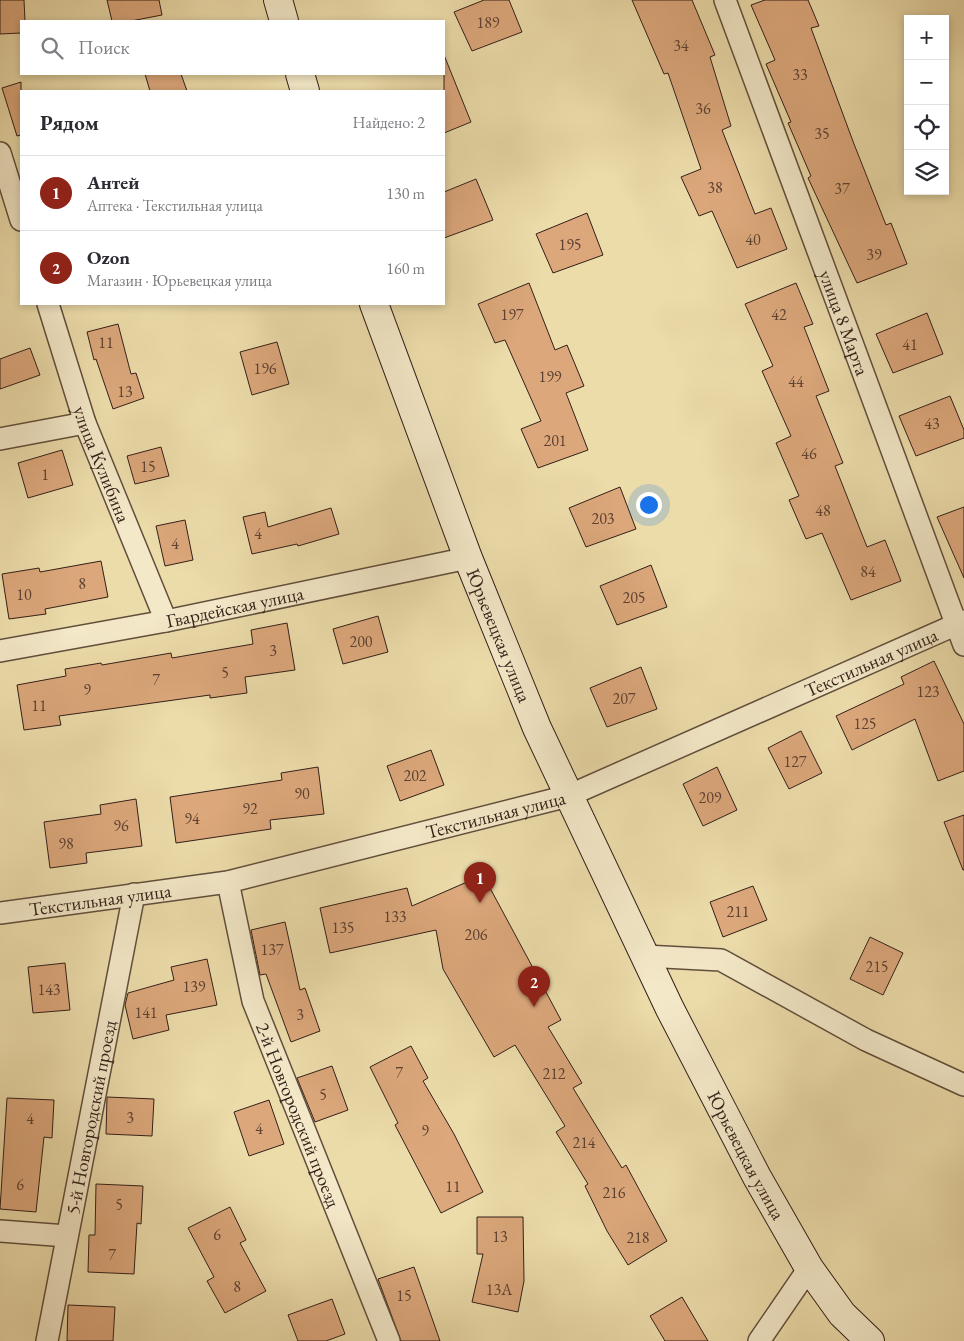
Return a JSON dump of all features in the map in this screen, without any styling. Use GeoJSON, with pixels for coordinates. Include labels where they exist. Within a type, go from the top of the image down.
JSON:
{"type":"FeatureCollection","features":[{"type":"Feature","properties":{"kind":"main road"},"geometry":{"type":"LineString","coordinates":[[278,0],[284,20]]}},
{"type":"Feature","properties":{"kind":"main road"},"geometry":{"type":"LineString","coordinates":[[300,75],[305,90]]}},
{"type":"Feature","properties":{"kind":"main road","name":"Юрьевецкая улица"},"geometry":{"type":"LineString","coordinates":[[374,305],[468,558],[537,728],[568,796],[670,1009],[753,1168],[809,1268],[842,1314],[870,1341]]}},
{"type":"Feature","properties":{"kind":"street","name":"улица 8 Марта"},"geometry":{"type":"LineString","coordinates":[[725,0],[960,623],[964,645]]}},
{"type":"Feature","properties":{"kind":"street"},"geometry":{"type":"LineString","coordinates":[[0,153],[20,217]]}},
{"type":"Feature","properties":{"kind":"street","name":"улица Кулибина"},"geometry":{"type":"LineString","coordinates":[[48,305],[85,423],[166,621]]}},
{"type":"Feature","properties":{"kind":"street"},"geometry":{"type":"LineString","coordinates":[[0,439],[85,423]]}},
{"type":"Feature","properties":{"kind":"street","name":"Гвардейская улица"},"geometry":{"type":"LineString","coordinates":[[0,650],[166,621],[468,558]]}},
{"type":"Feature","properties":{"kind":"street","name":"Текстильная улица"},"geometry":{"type":"LineString","coordinates":[[0,913],[228,882],[568,796],[960,623]]}},
{"type":"Feature","properties":{"kind":"street","name":"2-й Новгородский проезд"},"geometry":{"type":"LineString","coordinates":[[228,882],[253,1001],[389,1341]]}},
{"type":"Feature","properties":{"kind":"street","name":"5-й Новгородский проезд"},"geometry":{"type":"LineString","coordinates":[[47,1341],[134,894]]}},
{"type":"Feature","properties":{"kind":"street"},"geometry":{"type":"LineString","coordinates":[[645,956],[722,960],[866,1040],[964,1085]]}},
{"type":"Feature","properties":{"kind":"street"},"geometry":{"type":"LineString","coordinates":[[0,1231],[68,1236]]}},
{"type":"Feature","properties":{"kind":"street"},"geometry":{"type":"LineString","coordinates":[[759,1341],[809,1268]]}},
{"type":"Feature","properties":{"kind":"building"},"geometry":{"type":"Polygon","coordinates":[[[0,0],[24,0],[25,20],[20,20],[20,33],[0,34],[0,0]]]}},
{"type":"Feature","properties":{"kind":"building"},"geometry":{"type":"Polygon","coordinates":[[[107,0],[159,0],[162,15],[136,20],[112,20],[107,0]]]}},
{"type":"Feature","properties":{"kind":"building"},"geometry":{"type":"Polygon","coordinates":[[[484,0],[509,0],[522,32],[472,51],[454,12],[484,0]]]}},
{"type":"Feature","properties":{"kind":"building"},"geometry":{"type":"Polygon","coordinates":[[[632,0],[692,0],[715,55],[710,57],[731,126],[722,130],[755,214],[771,208],[787,249],[737,268],[712,211],[699,216],[681,177],[701,169],[668,73],[664,74],[632,0]]]}},
{"type":"Feature","properties":{"kind":"building"},"geometry":{"type":"Polygon","coordinates":[[[765,0],[808,0],[819,26],[811,28],[854,144],[886,225],[891,223],[907,264],[857,283],[808,178],[811,176],[788,123],[791,122],[766,64],[775,60],[751,5],[765,0]]]}},
{"type":"Feature","properties":{"kind":"building"},"geometry":{"type":"Polygon","coordinates":[[[445,57],[471,122],[445,133],[445,90],[445,57]]]}},
{"type":"Feature","properties":{"kind":"building"},"geometry":{"type":"Polygon","coordinates":[[[145,75],[181,75],[187,90],[150,90],[145,75]]]}},
{"type":"Feature","properties":{"kind":"building"},"geometry":{"type":"Polygon","coordinates":[[[21,82],[20,135],[17,136],[2,88],[21,82]]]}},
{"type":"Feature","properties":{"kind":"building"},"geometry":{"type":"Polygon","coordinates":[[[476,179],[493,220],[445,238],[445,192],[476,179]]]}},
{"type":"Feature","properties":{"kind":"building"},"geometry":{"type":"Polygon","coordinates":[[[587,213],[603,255],[553,273],[536,234],[587,213]]]}},
{"type":"Feature","properties":{"kind":"building"},"geometry":{"type":"Polygon","coordinates":[[[529,283],[555,350],[567,345],[584,386],[566,393],[588,450],[538,468],[521,429],[541,421],[505,340],[495,343],[478,304],[529,283]]]}},
{"type":"Feature","properties":{"kind":"building"},"geometry":{"type":"Polygon","coordinates":[[[796,283],[813,324],[804,327],[829,391],[816,396],[843,463],[835,466],[867,547],[885,540],[901,581],[851,600],[822,533],[806,539],[789,500],[799,496],[776,443],[791,436],[762,371],[773,366],[745,304],[796,283]]]}},
{"type":"Feature","properties":{"kind":"building"},"geometry":{"type":"Polygon","coordinates":[[[927,313],[943,354],[893,373],[876,334],[927,313]]]}},
{"type":"Feature","properties":{"kind":"building"},"geometry":{"type":"Polygon","coordinates":[[[118,324],[131,374],[136,373],[144,398],[113,409],[96,359],[94,360],[87,332],[118,324]]]}},
{"type":"Feature","properties":{"kind":"building"},"geometry":{"type":"Polygon","coordinates":[[[277,342],[289,384],[252,395],[240,352],[277,342]]]}},
{"type":"Feature","properties":{"kind":"building"},"geometry":{"type":"Polygon","coordinates":[[[30,348],[40,375],[0,389],[0,359],[30,348]]]}},
{"type":"Feature","properties":{"kind":"building"},"geometry":{"type":"Polygon","coordinates":[[[950,396],[964,430],[964,438],[916,456],[899,416],[950,396]]]}},
{"type":"Feature","properties":{"kind":"building"},"geometry":{"type":"Polygon","coordinates":[[[161,447],[169,476],[135,484],[127,456],[161,447]]]}},
{"type":"Feature","properties":{"kind":"building"},"geometry":{"type":"Polygon","coordinates":[[[62,450],[73,485],[28,498],[18,463],[62,450]]]}},
{"type":"Feature","properties":{"kind":"building"},"geometry":{"type":"Polygon","coordinates":[[[620,487],[636,529],[586,547],[569,508],[620,487]]]}},
{"type":"Feature","properties":{"kind":"building"},"geometry":{"type":"Polygon","coordinates":[[[964,507],[964,578],[937,517],[964,507]]]}},
{"type":"Feature","properties":{"kind":"building"},"geometry":{"type":"Polygon","coordinates":[[[331,508],[339,534],[298,546],[297,544],[252,554],[243,517],[265,512],[268,527],[331,508]]]}},
{"type":"Feature","properties":{"kind":"building"},"geometry":{"type":"Polygon","coordinates":[[[185,520],[193,560],[165,566],[156,526],[185,520]]]}},
{"type":"Feature","properties":{"kind":"building"},"geometry":{"type":"Polygon","coordinates":[[[101,561],[108,597],[45,609],[46,614],[9,619],[2,574],[39,568],[40,572],[101,561]]]}},
{"type":"Feature","properties":{"kind":"building"},"geometry":{"type":"Polygon","coordinates":[[[651,565],[667,607],[617,625],[600,586],[651,565]]]}},
{"type":"Feature","properties":{"kind":"building"},"geometry":{"type":"Polygon","coordinates":[[[378,616],[388,652],[343,664],[333,629],[378,616]]]}},
{"type":"Feature","properties":{"kind":"building"},"geometry":{"type":"Polygon","coordinates":[[[287,623],[295,670],[245,677],[247,693],[210,698],[210,695],[59,716],[61,725],[24,730],[17,685],[66,676],[65,669],[101,663],[102,665],[171,653],[172,658],[253,644],[251,630],[287,623]]]}},
{"type":"Feature","properties":{"kind":"building"},"geometry":{"type":"Polygon","coordinates":[[[934,661],[964,724],[964,771],[938,781],[915,719],[852,750],[836,716],[904,684],[901,677],[934,661]]]}},
{"type":"Feature","properties":{"kind":"building"},"geometry":{"type":"Polygon","coordinates":[[[641,667],[657,709],[607,727],[590,688],[641,667]]]}},
{"type":"Feature","properties":{"kind":"building"},"geometry":{"type":"Polygon","coordinates":[[[801,731],[822,773],[789,789],[768,748],[801,731]]]}},
{"type":"Feature","properties":{"kind":"building"},"geometry":{"type":"Polygon","coordinates":[[[431,750],[444,785],[400,801],[387,766],[431,750]]]}},
{"type":"Feature","properties":{"kind":"building"},"geometry":{"type":"Polygon","coordinates":[[[318,767],[324,814],[270,820],[271,829],[176,843],[170,797],[282,780],[281,773],[318,767]]]}},
{"type":"Feature","properties":{"kind":"building"},"geometry":{"type":"Polygon","coordinates":[[[717,767],[737,810],[703,826],[683,784],[717,767]]]}},
{"type":"Feature","properties":{"kind":"building"},"geometry":{"type":"Polygon","coordinates":[[[136,799],[142,846],[86,853],[87,863],[50,868],[44,822],[101,814],[100,805],[136,799]]]}},
{"type":"Feature","properties":{"kind":"building"},"geometry":{"type":"Polygon","coordinates":[[[964,815],[964,870],[963,870],[944,822],[964,815]]]}},
{"type":"Feature","properties":{"kind":"building"},"geometry":{"type":"Polygon","coordinates":[[[483,875],[561,1020],[548,1027],[582,1083],[573,1088],[622,1168],[626,1165],[667,1241],[628,1265],[607,1231],[585,1186],[588,1184],[556,1132],[565,1126],[515,1045],[494,1057],[443,969],[436,930],[330,953],[320,908],[407,888],[412,906],[483,875]]]}},
{"type":"Feature","properties":{"kind":"building"},"geometry":{"type":"Polygon","coordinates":[[[753,886],[767,920],[723,937],[710,902],[753,886]]]}},
{"type":"Feature","properties":{"kind":"building"},"geometry":{"type":"Polygon","coordinates":[[[285,922],[300,990],[305,988],[320,1031],[291,1042],[266,974],[260,975],[251,930],[285,922]]]}},
{"type":"Feature","properties":{"kind":"building"},"geometry":{"type":"Polygon","coordinates":[[[870,937],[903,953],[883,995],[850,979],[870,937]]]}},
{"type":"Feature","properties":{"kind":"building"},"geometry":{"type":"Polygon","coordinates":[[[207,959],[217,1005],[166,1015],[169,1030],[133,1039],[125,1005],[128,993],[174,980],[171,967],[207,959]]]}},
{"type":"Feature","properties":{"kind":"building"},"geometry":{"type":"Polygon","coordinates":[[[65,963],[70,1010],[33,1013],[28,967],[65,963]]]}},
{"type":"Feature","properties":{"kind":"building"},"geometry":{"type":"Polygon","coordinates":[[[411,1046],[428,1078],[423,1081],[454,1134],[483,1192],[441,1213],[395,1125],[398,1123],[370,1067],[411,1046]]]}},
{"type":"Feature","properties":{"kind":"building"},"geometry":{"type":"Polygon","coordinates":[[[332,1066],[348,1110],[315,1122],[297,1078],[332,1066]]]}},
{"type":"Feature","properties":{"kind":"building"},"geometry":{"type":"Polygon","coordinates":[[[107,1097],[154,1099],[152,1136],[106,1134],[107,1097]]]}},
{"type":"Feature","properties":{"kind":"building"},"geometry":{"type":"Polygon","coordinates":[[[7,1098],[54,1100],[52,1138],[44,1137],[36,1212],[0,1209],[7,1098]]]}},
{"type":"Feature","properties":{"kind":"building"},"geometry":{"type":"Polygon","coordinates":[[[269,1100],[284,1144],[249,1156],[234,1112],[269,1100]]]}},
{"type":"Feature","properties":{"kind":"building"},"geometry":{"type":"Polygon","coordinates":[[[96,1184],[143,1186],[141,1224],[137,1223],[134,1274],[88,1272],[89,1235],[95,1235],[96,1184]]]}},
{"type":"Feature","properties":{"kind":"building"},"geometry":{"type":"Polygon","coordinates":[[[230,1207],[246,1240],[240,1243],[266,1291],[225,1313],[207,1281],[214,1277],[188,1228],[230,1207]]]}},
{"type":"Feature","properties":{"kind":"building"},"geometry":{"type":"Polygon","coordinates":[[[477,1217],[523,1217],[524,1281],[518,1312],[472,1302],[483,1254],[477,1254],[477,1217]]]}},
{"type":"Feature","properties":{"kind":"building"},"geometry":{"type":"Polygon","coordinates":[[[414,1267],[440,1341],[401,1341],[378,1279],[414,1267]]]}},
{"type":"Feature","properties":{"kind":"building"},"geometry":{"type":"Polygon","coordinates":[[[682,1297],[708,1341],[665,1341],[650,1316],[682,1297]]]}},
{"type":"Feature","properties":{"kind":"building"},"geometry":{"type":"Polygon","coordinates":[[[332,1299],[345,1334],[326,1341],[298,1341],[288,1315],[332,1299]]]}},
{"type":"Feature","properties":{"kind":"building"},"geometry":{"type":"Polygon","coordinates":[[[68,1305],[115,1307],[113,1341],[67,1341],[68,1305]]]}},
{"type":"Feature","properties":{"kind":"place","name":"Антей"},"geometry":{"type":"Point","coordinates":[480,903]}},
{"type":"Feature","properties":{"kind":"place","name":"Ozon"},"geometry":{"type":"Point","coordinates":[534,1007]}}]}
